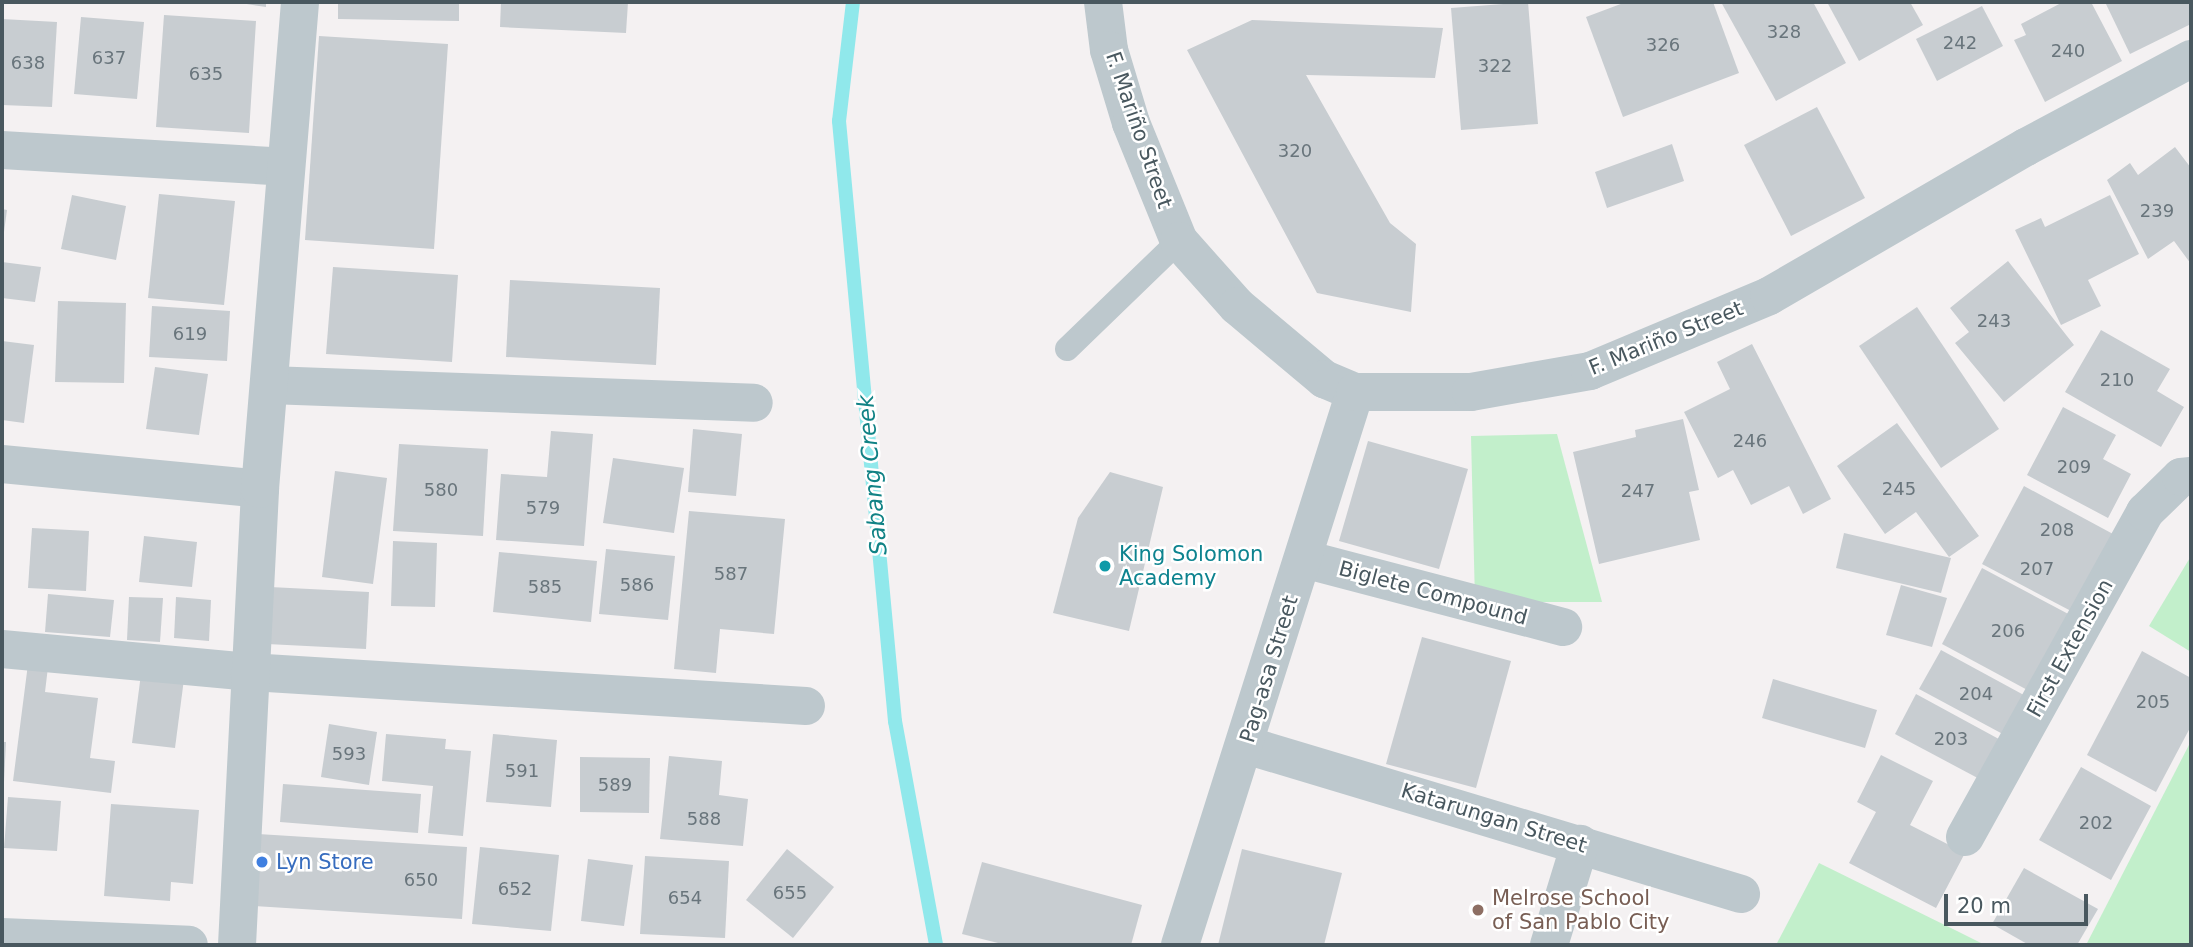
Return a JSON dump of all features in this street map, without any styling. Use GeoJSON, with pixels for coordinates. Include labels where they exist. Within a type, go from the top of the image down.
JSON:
{"type":"FeatureCollection","features":[{"type":"Feature","properties":{"kind":"street"},"geometry":{"type":"LineString","coordinates":[[237,945],[248,673],[260,489],[284,167],[300,2]]}},
{"type":"Feature","properties":{"kind":"street","name":"F. Mariño Street"},"geometry":{"type":"LineString","coordinates":[[1103,2],[1109,50],[1131,123],[1179,241],[1237,306],[1324,379],[1355,392],[1471,392],[1590,371],[1769,296],[2026,146],[2191,59]]}},
{"type":"Feature","properties":{"kind":"street"},"geometry":{"type":"LineString","coordinates":[[2,150],[284,167]]}},
{"type":"Feature","properties":{"kind":"street"},"geometry":{"type":"LineString","coordinates":[[268,385],[754,402]]}},
{"type":"Feature","properties":{"kind":"street","name":"Pag-asa Street"},"geometry":{"type":"LineString","coordinates":[[1180,945],[1246,745],[1355,392]]}},
{"type":"Feature","properties":{"kind":"street"},"geometry":{"type":"LineString","coordinates":[[2,464],[260,489]]}},
{"type":"Feature","properties":{"kind":"street","name":"First Extension"},"geometry":{"type":"LineString","coordinates":[[1965,837],[2145,512],[2181,477],[2191,476]]}},
{"type":"Feature","properties":{"kind":"street","name":"Biglete Compound"},"geometry":{"type":"LineString","coordinates":[[1304,559],[1563,628]]}},
{"type":"Feature","properties":{"kind":"street"},"geometry":{"type":"LineString","coordinates":[[2,649],[248,673],[806,706]]}},
{"type":"Feature","properties":{"kind":"street","name":"Katarungan Street"},"geometry":{"type":"LineString","coordinates":[[1246,745],[1741,894]]}},
{"type":"Feature","properties":{"kind":"street"},"geometry":{"type":"LineString","coordinates":[[1549,945],[1580,844]]}},
{"type":"Feature","properties":{"kind":"street"},"geometry":{"type":"LineString","coordinates":[[2,937],[189,945]]}},
{"type":"Feature","properties":{"kind":"lane"},"geometry":{"type":"LineString","coordinates":[[1067,349],[1179,241]]}},
{"type":"Feature","properties":{"kind":"green space"},"geometry":{"type":"Polygon","coordinates":[[[1557,434],[1602,602],[1475,602],[1471,436],[1557,434]]]}},
{"type":"Feature","properties":{"kind":"green space"},"geometry":{"type":"Polygon","coordinates":[[[2191,556],[2191,652],[2149,626],[2191,556]]]}},
{"type":"Feature","properties":{"kind":"green space"},"geometry":{"type":"Polygon","coordinates":[[[2191,741],[2191,945],[2086,945],[2191,741]]]}},
{"type":"Feature","properties":{"kind":"green space"},"geometry":{"type":"Polygon","coordinates":[[[1819,863],[1959,932],[1985,945],[1776,945],[1819,863]]]}},
{"type":"Feature","properties":{"kind":"building"},"geometry":{"type":"Polygon","coordinates":[[[234,2],[266,2],[266,7],[234,2]]]}},
{"type":"Feature","properties":{"kind":"building"},"geometry":{"type":"Polygon","coordinates":[[[338,2],[459,2],[459,21],[338,19],[338,2]]]}},
{"type":"Feature","properties":{"kind":"building"},"geometry":{"type":"Polygon","coordinates":[[[501,2],[628,2],[626,33],[500,27],[501,2]]]}},
{"type":"Feature","properties":{"kind":"building"},"geometry":{"type":"Polygon","coordinates":[[[1528,2],[1538,124],[1461,130],[1451,8],[1528,2]]]}},
{"type":"Feature","properties":{"kind":"building"},"geometry":{"type":"Polygon","coordinates":[[[1626,2],[1713,2],[1739,73],[1623,117],[1586,17],[1626,2]]]}},
{"type":"Feature","properties":{"kind":"building"},"geometry":{"type":"Polygon","coordinates":[[[1721,2],[1813,2],[1846,63],[1776,101],[1721,2]]]}},
{"type":"Feature","properties":{"kind":"building"},"geometry":{"type":"Polygon","coordinates":[[[1827,2],[1910,2],[1923,25],[1859,61],[1827,2]]]}},
{"type":"Feature","properties":{"kind":"building"},"geometry":{"type":"Polygon","coordinates":[[[2063,2],[2091,2],[2122,61],[2045,102],[2014,40],[2026,35],[2021,24],[2063,2]]]}},
{"type":"Feature","properties":{"kind":"building"},"geometry":{"type":"Polygon","coordinates":[[[2105,2],[2191,2],[2191,24],[2130,54],[2105,2]]]}},
{"type":"Feature","properties":{"kind":"building"},"geometry":{"type":"Polygon","coordinates":[[[1982,6],[2003,46],[1937,81],[1916,39],[1982,6]]]}},
{"type":"Feature","properties":{"kind":"building"},"geometry":{"type":"Polygon","coordinates":[[[164,15],[256,21],[249,133],[156,127],[164,15]]]}},
{"type":"Feature","properties":{"kind":"building"},"geometry":{"type":"Polygon","coordinates":[[[81,17],[144,22],[137,99],[74,94],[81,17]]]}},
{"type":"Feature","properties":{"kind":"building"},"geometry":{"type":"Polygon","coordinates":[[[2,19],[57,22],[52,107],[2,105],[2,19]]]}},
{"type":"Feature","properties":{"kind":"building"},"geometry":{"type":"Polygon","coordinates":[[[1252,20],[1443,28],[1435,78],[1306,75],[1390,223],[1416,244],[1411,312],[1317,293],[1187,50],[1252,20]]]}},
{"type":"Feature","properties":{"kind":"building"},"geometry":{"type":"Polygon","coordinates":[[[319,36],[448,44],[434,249],[305,240],[319,36]]]}},
{"type":"Feature","properties":{"kind":"building"},"geometry":{"type":"Polygon","coordinates":[[[1817,107],[1865,198],[1791,236],[1744,145],[1817,107]]]}},
{"type":"Feature","properties":{"kind":"building"},"geometry":{"type":"Polygon","coordinates":[[[1672,144],[1684,181],[1607,208],[1595,172],[1672,144]]]}},
{"type":"Feature","properties":{"kind":"building"},"geometry":{"type":"Polygon","coordinates":[[[2175,147],[2191,168],[2191,264],[2174,241],[2148,259],[2107,180],[2130,163],[2138,175],[2175,147]]]}},
{"type":"Feature","properties":{"kind":"building"},"geometry":{"type":"Polygon","coordinates":[[[159,194],[235,201],[224,305],[148,298],[159,194]]]}},
{"type":"Feature","properties":{"kind":"building"},"geometry":{"type":"Polygon","coordinates":[[[72,195],[126,206],[116,260],[61,249],[72,195]]]}},
{"type":"Feature","properties":{"kind":"building"},"geometry":{"type":"Polygon","coordinates":[[[2110,195],[2139,254],[2088,280],[2101,306],[2061,325],[2015,230],[2041,218],[2045,227],[2110,195]]]}},
{"type":"Feature","properties":{"kind":"building"},"geometry":{"type":"Polygon","coordinates":[[[2,209],[7,210],[3,239],[2,239],[2,209]]]}},
{"type":"Feature","properties":{"kind":"building"},"geometry":{"type":"Polygon","coordinates":[[[2008,261],[2074,345],[2004,402],[1955,343],[1969,332],[1950,308],[2008,261]]]}},
{"type":"Feature","properties":{"kind":"building"},"geometry":{"type":"Polygon","coordinates":[[[2,262],[41,267],[35,302],[2,298],[2,262]]]}},
{"type":"Feature","properties":{"kind":"building"},"geometry":{"type":"Polygon","coordinates":[[[333,267],[458,275],[452,362],[326,354],[333,267]]]}},
{"type":"Feature","properties":{"kind":"building"},"geometry":{"type":"Polygon","coordinates":[[[510,280],[660,288],[656,365],[506,357],[510,280]]]}},
{"type":"Feature","properties":{"kind":"building"},"geometry":{"type":"Polygon","coordinates":[[[58,301],[126,303],[124,383],[55,382],[58,301]]]}},
{"type":"Feature","properties":{"kind":"building"},"geometry":{"type":"Polygon","coordinates":[[[152,306],[230,311],[227,361],[149,357],[152,306]]]}},
{"type":"Feature","properties":{"kind":"building"},"geometry":{"type":"Polygon","coordinates":[[[1917,307],[1999,429],[1941,468],[1859,346],[1917,307]]]}},
{"type":"Feature","properties":{"kind":"building"},"geometry":{"type":"Polygon","coordinates":[[[2101,330],[2170,369],[2157,391],[2184,407],[2161,447],[2065,392],[2101,330]]]}},
{"type":"Feature","properties":{"kind":"building"},"geometry":{"type":"Polygon","coordinates":[[[2,341],[34,345],[24,423],[2,420],[2,341]]]}},
{"type":"Feature","properties":{"kind":"building"},"geometry":{"type":"Polygon","coordinates":[[[1752,344],[1831,499],[1803,514],[1789,486],[1751,505],[1733,470],[1718,478],[1684,412],[1730,389],[1717,362],[1752,344]]]}},
{"type":"Feature","properties":{"kind":"building"},"geometry":{"type":"Polygon","coordinates":[[[155,367],[208,374],[199,435],[146,429],[155,367]]]}},
{"type":"Feature","properties":{"kind":"building"},"geometry":{"type":"Polygon","coordinates":[[[2063,407],[2116,435],[2103,459],[2131,474],[2108,518],[2027,475],[2063,407]]]}},
{"type":"Feature","properties":{"kind":"building"},"geometry":{"type":"Polygon","coordinates":[[[1683,419],[1699,490],[1689,492],[1700,540],[1599,564],[1573,452],[1636,437],[1635,430],[1683,419]]]}},
{"type":"Feature","properties":{"kind":"building"},"geometry":{"type":"Polygon","coordinates":[[[1897,423],[1979,536],[1949,557],[1916,512],[1885,534],[1837,466],[1897,423]]]}},
{"type":"Feature","properties":{"kind":"building"},"geometry":{"type":"Polygon","coordinates":[[[693,429],[742,434],[736,496],[688,492],[693,429]]]}},
{"type":"Feature","properties":{"kind":"building"},"geometry":{"type":"Polygon","coordinates":[[[551,431],[593,434],[584,546],[496,540],[501,474],[547,477],[551,431]]]}},
{"type":"Feature","properties":{"kind":"building"},"geometry":{"type":"Polygon","coordinates":[[[1368,441],[1468,469],[1439,569],[1339,541],[1368,441]]]}},
{"type":"Feature","properties":{"kind":"building"},"geometry":{"type":"Polygon","coordinates":[[[399,444],[488,449],[483,536],[393,531],[399,444]]]}},
{"type":"Feature","properties":{"kind":"building"},"geometry":{"type":"Polygon","coordinates":[[[613,458],[684,468],[674,533],[603,523],[613,458]]]}},
{"type":"Feature","properties":{"kind":"building"},"geometry":{"type":"Polygon","coordinates":[[[335,471],[387,478],[373,584],[322,577],[335,471]]]}},
{"type":"Feature","properties":{"kind":"building","name":"King Solomon Academy"},"geometry":{"type":"Polygon","coordinates":[[[1110,472],[1163,487],[1129,631],[1053,613],[1078,518],[1110,472]]]}},
{"type":"Feature","properties":{"kind":"building"},"geometry":{"type":"Polygon","coordinates":[[[2024,486],[2113,534],[2071,611],[1982,564],[2024,486]]]}},
{"type":"Feature","properties":{"kind":"building"},"geometry":{"type":"Polygon","coordinates":[[[689,511],[785,519],[774,634],[720,629],[716,673],[674,669],[689,511]]]}},
{"type":"Feature","properties":{"kind":"building"},"geometry":{"type":"Polygon","coordinates":[[[32,528],[89,531],[86,591],[28,588],[32,528]]]}},
{"type":"Feature","properties":{"kind":"building"},"geometry":{"type":"Polygon","coordinates":[[[1844,533],[1951,558],[1941,593],[1836,568],[1844,533]]]}},
{"type":"Feature","properties":{"kind":"building"},"geometry":{"type":"Polygon","coordinates":[[[144,536],[197,542],[192,587],[139,582],[144,536]]]}},
{"type":"Feature","properties":{"kind":"building"},"geometry":{"type":"Polygon","coordinates":[[[393,541],[437,543],[435,607],[391,606],[393,541]]]}},
{"type":"Feature","properties":{"kind":"building"},"geometry":{"type":"Polygon","coordinates":[[[606,549],[675,556],[668,620],[599,614],[606,549]]]}},
{"type":"Feature","properties":{"kind":"building"},"geometry":{"type":"Polygon","coordinates":[[[499,552],[597,561],[591,622],[493,612],[499,552]]]}},
{"type":"Feature","properties":{"kind":"building"},"geometry":{"type":"Polygon","coordinates":[[[1982,568],[2074,617],[2033,693],[1942,644],[1982,568]]]}},
{"type":"Feature","properties":{"kind":"building"},"geometry":{"type":"Polygon","coordinates":[[[1901,585],[1947,598],[1932,647],[1886,635],[1901,585]]]}},
{"type":"Feature","properties":{"kind":"building"},"geometry":{"type":"Polygon","coordinates":[[[270,587],[369,592],[366,649],[267,644],[270,587]]]}},
{"type":"Feature","properties":{"kind":"building"},"geometry":{"type":"Polygon","coordinates":[[[48,594],[114,600],[110,637],[45,632],[48,594]]]}},
{"type":"Feature","properties":{"kind":"building"},"geometry":{"type":"Polygon","coordinates":[[[129,597],[163,598],[160,642],[127,640],[129,597]]]}},
{"type":"Feature","properties":{"kind":"building"},"geometry":{"type":"Polygon","coordinates":[[[176,597],[211,600],[209,641],[174,638],[176,597]]]}},
{"type":"Feature","properties":{"kind":"building"},"geometry":{"type":"Polygon","coordinates":[[[1422,637],[1511,661],[1476,788],[1386,764],[1422,637]]]}},
{"type":"Feature","properties":{"kind":"building"},"geometry":{"type":"Polygon","coordinates":[[[1941,650],[2033,700],[2012,739],[1919,689],[1941,650]]]}},
{"type":"Feature","properties":{"kind":"building"},"geometry":{"type":"Polygon","coordinates":[[[2142,651],[2191,678],[2191,726],[2156,792],[2087,755],[2142,651]]]}},
{"type":"Feature","properties":{"kind":"building"},"geometry":{"type":"Polygon","coordinates":[[[28,664],[48,667],[45,692],[98,698],[90,758],[115,761],[111,793],[13,781],[28,664]]]}},
{"type":"Feature","properties":{"kind":"building"},"geometry":{"type":"Polygon","coordinates":[[[141,674],[184,679],[175,748],[132,743],[141,674]]]}},
{"type":"Feature","properties":{"kind":"building"},"geometry":{"type":"Polygon","coordinates":[[[1773,679],[1877,710],[1865,748],[1762,718],[1773,679]]]}},
{"type":"Feature","properties":{"kind":"building"},"geometry":{"type":"Polygon","coordinates":[[[1916,694],[2008,744],[1987,783],[1895,734],[1916,694]]]}},
{"type":"Feature","properties":{"kind":"building"},"geometry":{"type":"Polygon","coordinates":[[[329,724],[377,732],[369,785],[321,777],[329,724]]]}},
{"type":"Feature","properties":{"kind":"building"},"geometry":{"type":"Polygon","coordinates":[[[386,734],[446,739],[445,749],[471,751],[463,836],[428,833],[433,786],[382,781],[386,734]]]}},
{"type":"Feature","properties":{"kind":"building"},"geometry":{"type":"Polygon","coordinates":[[[493,734],[557,740],[551,807],[486,802],[493,734]]]}},
{"type":"Feature","properties":{"kind":"building"},"geometry":{"type":"Polygon","coordinates":[[[2,742],[6,742],[4,782],[2,782],[2,742]]]}},
{"type":"Feature","properties":{"kind":"building"},"geometry":{"type":"Polygon","coordinates":[[[1881,755],[1933,781],[1910,825],[1965,853],[1936,908],[1849,863],[1876,812],[1857,802],[1881,755]]]}},
{"type":"Feature","properties":{"kind":"building"},"geometry":{"type":"Polygon","coordinates":[[[669,756],[722,761],[719,795],[748,799],[743,846],[660,839],[669,756]]]}},
{"type":"Feature","properties":{"kind":"building"},"geometry":{"type":"Polygon","coordinates":[[[580,757],[650,758],[649,813],[580,812],[580,757]]]}},
{"type":"Feature","properties":{"kind":"building"},"geometry":{"type":"Polygon","coordinates":[[[2081,767],[2151,806],[2111,880],[2039,840],[2081,767]]]}},
{"type":"Feature","properties":{"kind":"building"},"geometry":{"type":"Polygon","coordinates":[[[283,784],[421,794],[418,833],[280,822],[283,784]]]}},
{"type":"Feature","properties":{"kind":"building"},"geometry":{"type":"Polygon","coordinates":[[[8,797],[61,801],[57,851],[4,848],[8,797]]]}},
{"type":"Feature","properties":{"kind":"building"},"geometry":{"type":"Polygon","coordinates":[[[111,804],[199,810],[193,884],[171,882],[170,901],[104,896],[111,804]]]}},
{"type":"Feature","properties":{"kind":"building"},"geometry":{"type":"Polygon","coordinates":[[[258,834],[467,847],[462,919],[253,906],[258,834]]]}},
{"type":"Feature","properties":{"kind":"building"},"geometry":{"type":"Polygon","coordinates":[[[480,847],[559,855],[551,931],[472,924],[480,847]]]}},
{"type":"Feature","properties":{"kind":"building"},"geometry":{"type":"Polygon","coordinates":[[[787,849],[834,887],[793,938],[746,900],[787,849]]]}},
{"type":"Feature","properties":{"kind":"building"},"geometry":{"type":"Polygon","coordinates":[[[1242,849],[1342,873],[1324,945],[1218,945],[1242,849]]]}},
{"type":"Feature","properties":{"kind":"building"},"geometry":{"type":"Polygon","coordinates":[[[645,856],[729,861],[725,938],[640,934],[645,856]]]}},
{"type":"Feature","properties":{"kind":"building"},"geometry":{"type":"Polygon","coordinates":[[[588,859],[633,865],[624,926],[581,921],[588,859]]]}},
{"type":"Feature","properties":{"kind":"building"},"geometry":{"type":"Polygon","coordinates":[[[982,862],[1142,905],[1131,945],[1006,945],[962,934],[982,862]]]}},
{"type":"Feature","properties":{"kind":"building"},"geometry":{"type":"Polygon","coordinates":[[[2024,868],[2098,909],[2077,945],[2029,945],[1992,924],[2024,868]]]}},
{"type":"Feature","properties":{"kind":"waterway","name":"Sabang Creek"},"geometry":{"type":"LineString","coordinates":[[853,2],[839,121],[895,721],[936,945]]}},
{"type":"Feature","properties":{"kind":"place","name":"King Solomon Academy"},"geometry":{"type":"Point","coordinates":[1105,566]}},
{"type":"Feature","properties":{"kind":"place","name":"Lyn Store"},"geometry":{"type":"Point","coordinates":[262,862]}},
{"type":"Feature","properties":{"kind":"place","name":"Melrose School of San Pablo City"},"geometry":{"type":"Point","coordinates":[1478,910]}}]}
